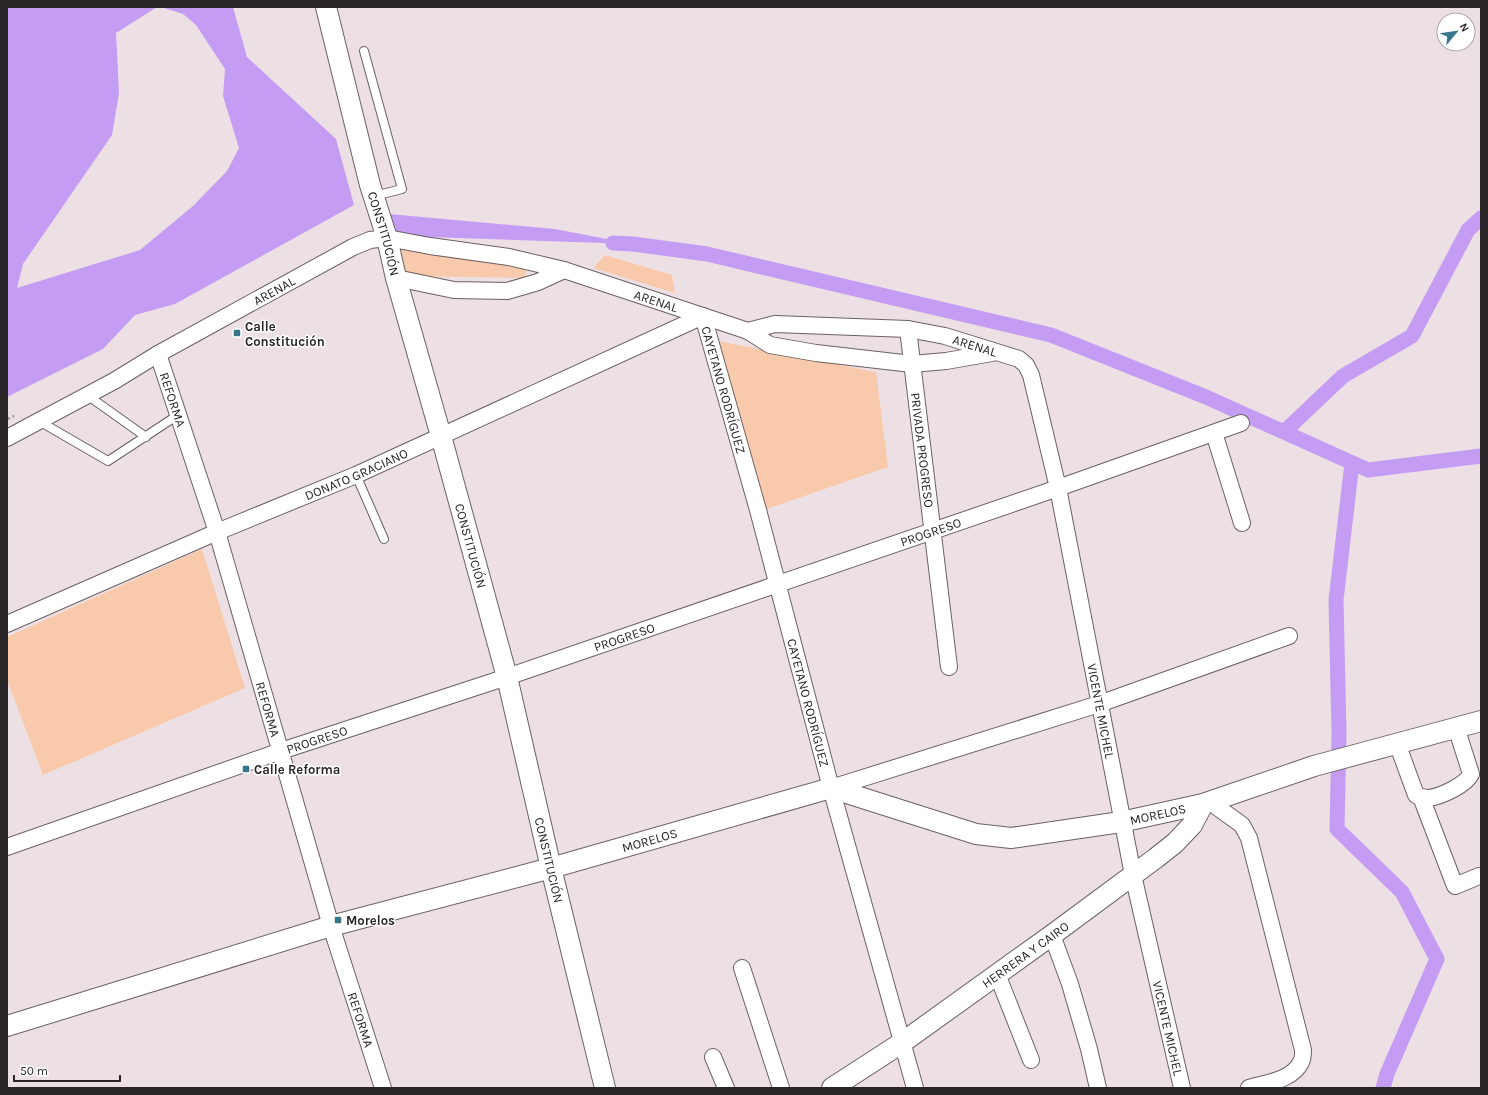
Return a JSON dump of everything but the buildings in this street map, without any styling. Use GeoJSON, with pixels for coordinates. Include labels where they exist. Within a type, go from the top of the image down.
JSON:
{"type":"FeatureCollection","features":[{"type":"Feature","properties":{"kind":"street","name":"CONSTITUCIÓN"},"geometry":{"type":"LineString","coordinates":[[326,7],[374,196],[387,238],[396,278],[507,677],[551,868],[605,1088]]}},
{"type":"Feature","properties":{"kind":"street","name":"ARENAL"},"geometry":{"type":"LineString","coordinates":[[7,438],[114,381],[158,354],[353,247],[370,240],[387,238],[430,246],[509,257],[564,270],[748,331],[770,345],[816,353],[912,364],[946,361],[997,353]]}},
{"type":"Feature","properties":{"kind":"street"},"geometry":{"type":"LineString","coordinates":[[396,278],[454,290],[507,291],[538,282],[564,270]]}},
{"type":"Feature","properties":{"kind":"street","name":"DONATO GRACIANO"},"geometry":{"type":"LineString","coordinates":[[7,624],[217,532],[356,475],[703,316]]}},
{"type":"Feature","properties":{"kind":"street","name":"CAYETANO RODRÍGUEZ"},"geometry":{"type":"LineString","coordinates":[[703,316],[758,510],[831,788],[915,1088]]}},
{"type":"Feature","properties":{"kind":"street","name":"ARENAL"},"geometry":{"type":"LineString","coordinates":[[748,331],[775,324],[908,329],[945,336],[997,353]]}},
{"type":"Feature","properties":{"kind":"street","name":"PRIVADA PROGRESO"},"geometry":{"type":"LineString","coordinates":[[908,329],[949,667]]}},
{"type":"Feature","properties":{"kind":"street","name":"VICENTE MICHEL"},"geometry":{"type":"LineString","coordinates":[[997,353],[1019,359],[1026,366],[1031,375],[1058,488],[1132,875],[1182,1088]]}},
{"type":"Feature","properties":{"kind":"street","name":"REFORMA"},"geometry":{"type":"LineString","coordinates":[[158,354],[217,532],[331,926],[383,1088]]}},
{"type":"Feature","properties":{"kind":"street","name":"PROGRESO"},"geometry":{"type":"LineString","coordinates":[[7,847],[281,751],[507,677],[778,585],[1241,423]]}},
{"type":"Feature","properties":{"kind":"street"},"geometry":{"type":"LineString","coordinates":[[1214,433],[1242,523]]}},
{"type":"Feature","properties":{"kind":"street","name":"MORELOS"},"geometry":{"type":"LineString","coordinates":[[7,1026],[331,926],[551,868],[831,788],[1099,704],[1289,636]]}},
{"type":"Feature","properties":{"kind":"street","name":"MORELOS"},"geometry":{"type":"LineString","coordinates":[[831,788],[976,834],[1011,838],[1121,822],[1206,803],[1314,766],[1481,721]]}},
{"type":"Feature","properties":{"kind":"street"},"geometry":{"type":"LineString","coordinates":[[1397,743],[1416,795],[1427,798],[1435,796],[1461,785],[1469,778],[1471,774],[1456,727]]}},
{"type":"Feature","properties":{"kind":"street"},"geometry":{"type":"LineString","coordinates":[[1421,797],[1455,886],[1479,876]]}},
{"type":"Feature","properties":{"kind":"street"},"geometry":{"type":"LineString","coordinates":[[1206,803],[1242,825],[1249,838],[1303,1050],[1302,1061],[1297,1069],[1284,1077],[1249,1088]]}},
{"type":"Feature","properties":{"kind":"street","name":"HERRERA Y CAIRO"},"geometry":{"type":"LineString","coordinates":[[832,1088],[903,1042],[1052,935],[1175,843],[1192,825],[1206,803]]}},
{"type":"Feature","properties":{"kind":"street"},"geometry":{"type":"LineString","coordinates":[[1052,935],[1070,984],[1089,1049],[1098,1088]]}},
{"type":"Feature","properties":{"kind":"street"},"geometry":{"type":"LineString","coordinates":[[742,968],[781,1088]]}},
{"type":"Feature","properties":{"kind":"street"},"geometry":{"type":"LineString","coordinates":[[997,974],[1031,1060]]}},
{"type":"Feature","properties":{"kind":"street"},"geometry":{"type":"LineString","coordinates":[[713,1057],[726,1088]]}},
{"type":"Feature","properties":{"kind":"lane"},"geometry":{"type":"LineString","coordinates":[[364,51],[402,189],[374,196]]}},
{"type":"Feature","properties":{"kind":"lane"},"geometry":{"type":"LineString","coordinates":[[87,395],[146,437]]}},
{"type":"Feature","properties":{"kind":"lane"},"geometry":{"type":"LineString","coordinates":[[39,421],[108,461],[178,415]]}},
{"type":"Feature","properties":{"kind":"lane"},"geometry":{"type":"LineString","coordinates":[[356,475],[384,539]]}},
{"type":"Feature","properties":{"kind":"shaded area"},"geometry":{"type":"Polygon","coordinates":[[[7,7],[157,7],[116,33],[119,93],[112,135],[23,264],[17,288],[140,250],[193,206],[227,171],[239,148],[223,96],[225,69],[196,25],[183,14],[161,7],[233,7],[247,57],[336,139],[354,205],[175,304],[135,315],[103,349],[7,397],[7,7]]]}},
{"type":"Feature","properties":{"kind":"shaded area"},"geometry":{"type":"Polygon","coordinates":[[[389,214],[555,229],[633,244],[397,236],[389,214]]]}},
{"type":"Feature","properties":{"kind":"shaded area"},"geometry":{"type":"Polygon","coordinates":[[[401,249],[526,265],[525,278],[406,276],[401,249]]]}},
{"type":"Feature","properties":{"kind":"shaded area"},"geometry":{"type":"Polygon","coordinates":[[[605,255],[672,275],[675,293],[593,268],[605,255]]]}},
{"type":"Feature","properties":{"kind":"shaded area"},"geometry":{"type":"Polygon","coordinates":[[[718,341],[876,372],[888,467],[764,510],[718,341]]]}},
{"type":"Feature","properties":{"kind":"shaded area"},"geometry":{"type":"Polygon","coordinates":[[[202,549],[245,688],[43,775],[7,680],[7,637],[202,549]]]}},
{"type":"Feature","properties":{"kind":"waterway"},"geometry":{"type":"LineString","coordinates":[[1284,432],[1343,376],[1412,336],[1468,230],[1481,218]]}},
{"type":"Feature","properties":{"kind":"waterway"},"geometry":{"type":"LineString","coordinates":[[613,243],[633,244],[707,254],[1051,335],[1206,397],[1368,470],[1481,456]]}},
{"type":"Feature","properties":{"kind":"waterway"},"geometry":{"type":"LineString","coordinates":[[1352,463],[1336,600],[1339,734],[1337,829],[1402,892],[1437,959],[1387,1074],[1383,1088]]}},
{"type":"Feature","properties":{"kind":"place","name":"Calle Constitución"},"geometry":{"type":"Point","coordinates":[237,333]}},
{"type":"Feature","properties":{"kind":"place","name":"Calle Reforma"},"geometry":{"type":"Point","coordinates":[246,769]}},
{"type":"Feature","properties":{"kind":"place","name":"Morelos"},"geometry":{"type":"Point","coordinates":[338,920]}}]}
